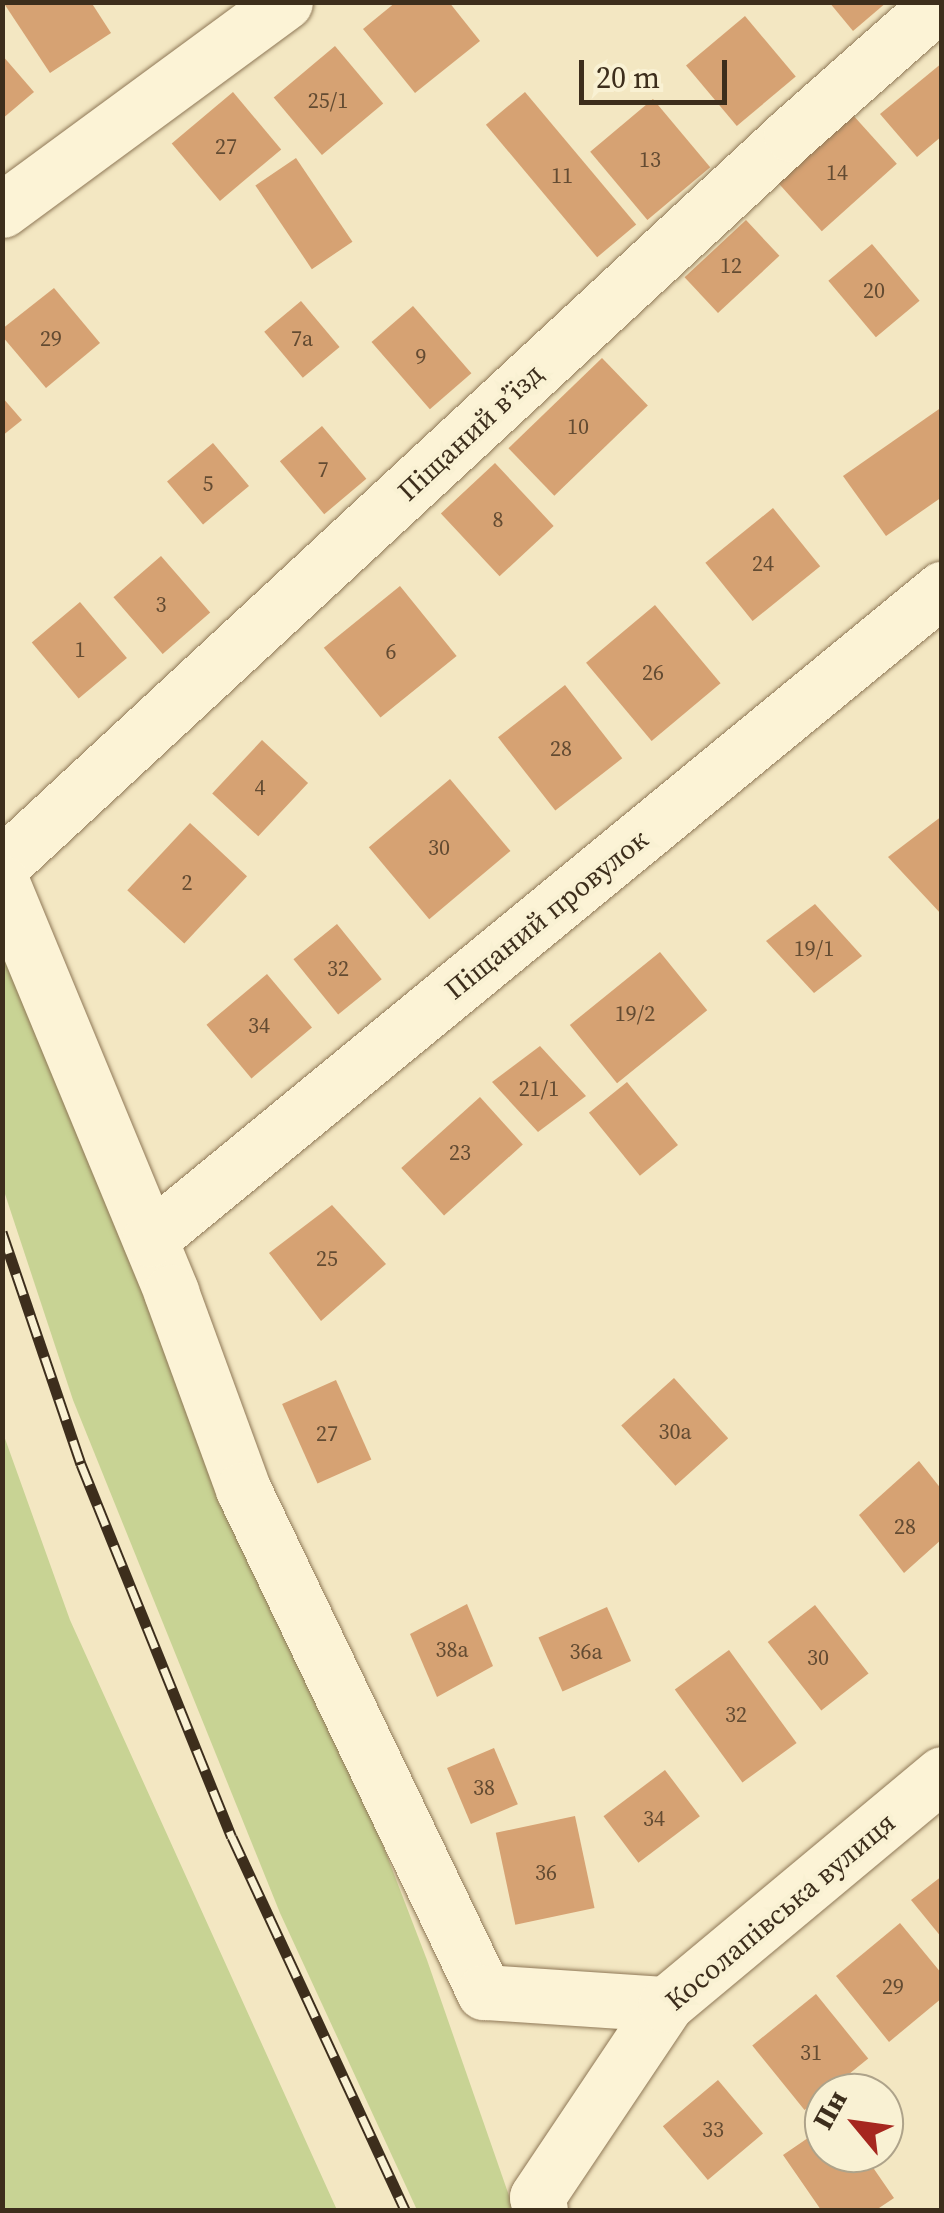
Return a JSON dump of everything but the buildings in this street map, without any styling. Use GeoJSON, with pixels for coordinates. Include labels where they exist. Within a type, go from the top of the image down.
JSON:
{"type":"FeatureCollection","features":[{"type":"Feature","properties":{"kind":"street"},"geometry":{"type":"LineString","coordinates":[[2,210],[286,2]]}},
{"type":"Feature","properties":{"kind":"street","name":"Піщаний в’їзд"},"geometry":{"type":"LineString","coordinates":[[2,865],[791,134],[940,2]]}},
{"type":"Feature","properties":{"kind":"street","name":"Піщаний провулок"},"geometry":{"type":"LineString","coordinates":[[150,1239],[942,589]]}},
{"type":"Feature","properties":{"kind":"street"},"geometry":{"type":"LineString","coordinates":[[2,884],[150,1239],[243,1489],[484,1992],[666,2004]]}},
{"type":"Feature","properties":{"kind":"street","name":"Косолапівська вулиця"},"geometry":{"type":"LineString","coordinates":[[540,2210],[537,2197],[666,2004],[942,1774]]}},
{"type":"Feature","properties":{"kind":"green space"},"geometry":{"type":"Polygon","coordinates":[[[2,883],[150,1239],[427,1960],[514,2210],[417,2210],[280,1913],[73,1400],[3,1188],[2,883]]]}},
{"type":"Feature","properties":{"kind":"green space"},"geometry":{"type":"Polygon","coordinates":[[[3,1433],[70,1620],[337,2210],[3,2210],[3,1433]]]}},
{"type":"Feature","properties":{"kind":"railway"},"geometry":{"type":"LineString","coordinates":[[2,1232],[81,1464],[232,1837],[405,2210]]}}]}
